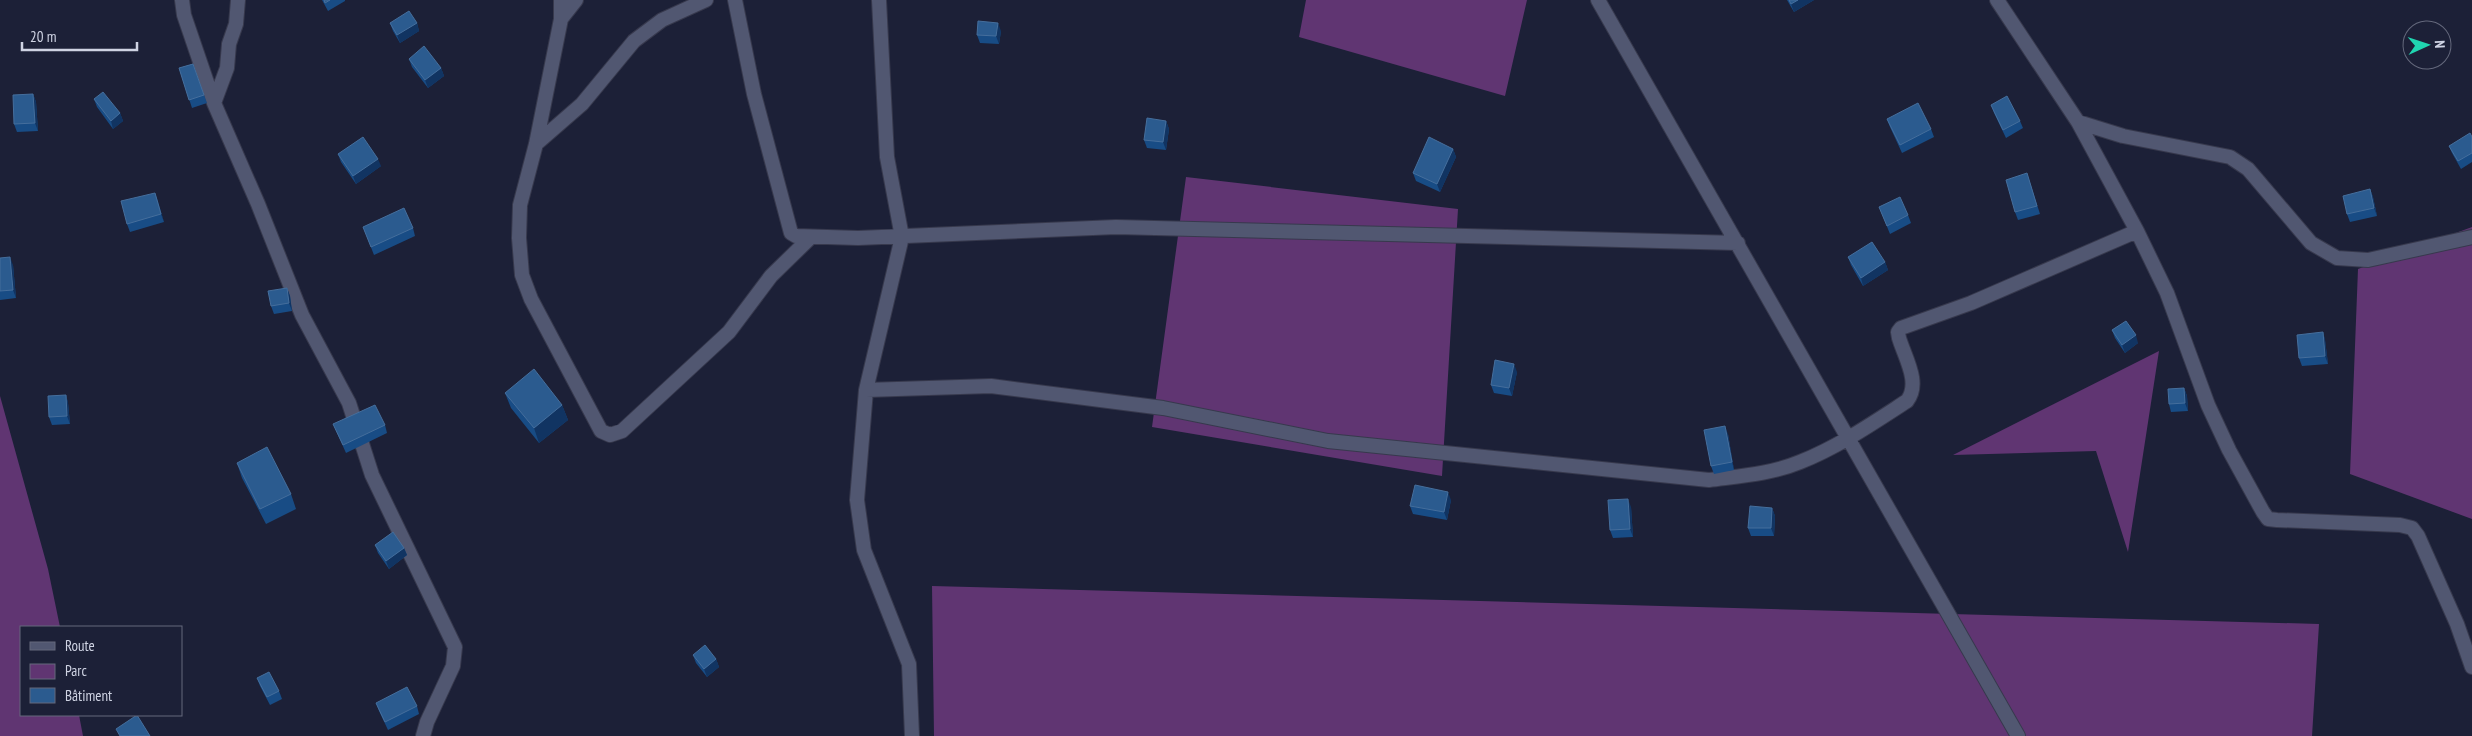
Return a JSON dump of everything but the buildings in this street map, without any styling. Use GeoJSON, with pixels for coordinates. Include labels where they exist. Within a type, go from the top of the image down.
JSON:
{"type":"FeatureCollection","features":[{"type":"Feature","properties":{"kind":"street"},"geometry":{"type":"LineString","coordinates":[[182,0],[184,15],[214,104],[258,204],[302,316],[349,403],[372,475],[455,647],[453,666],[427,722],[423,736]]}},
{"type":"Feature","properties":{"kind":"street"},"geometry":{"type":"LineString","coordinates":[[214,104],[226,68],[229,44],[236,24],[238,0]]}},
{"type":"Feature","properties":{"kind":"street"},"geometry":{"type":"LineString","coordinates":[[561,0],[561,19],[536,144],[520,205],[519,238],[522,275],[530,299],[601,431],[610,435],[622,431],[729,332],[771,276],[811,237]]}},
{"type":"Feature","properties":{"kind":"street"},"geometry":{"type":"LineString","coordinates":[[561,19],[576,0]]}},
{"type":"Feature","properties":{"kind":"street"},"geometry":{"type":"LineString","coordinates":[[536,144],[582,104],[611,72],[634,41],[662,20],[706,0]]}},
{"type":"Feature","properties":{"kind":"street"},"geometry":{"type":"LineString","coordinates":[[735,0],[754,94],[792,233],[796,236],[902,237],[1116,227],[1738,243]]}},
{"type":"Feature","properties":{"kind":"street"},"geometry":{"type":"LineString","coordinates":[[879,0],[886,157],[902,237],[866,390],[857,500],[864,550],[909,664],[912,736]]}},
{"type":"Feature","properties":{"kind":"street"},"geometry":{"type":"LineString","coordinates":[[1598,0],[2018,736]]}},
{"type":"Feature","properties":{"kind":"street"},"geometry":{"type":"LineString","coordinates":[[1997,0],[2078,122],[2137,231],[2167,293],[2208,405],[2229,450],[2263,512],[2268,519],[2400,525],[2412,528],[2418,536],[2457,624],[2472,667]]}},
{"type":"Feature","properties":{"kind":"street"},"geometry":{"type":"LineString","coordinates":[[2078,122],[2123,136],[2230,157],[2248,169],[2311,243],[2336,258],[2368,260],[2472,237]]}},
{"type":"Feature","properties":{"kind":"street"},"geometry":{"type":"LineString","coordinates":[[866,390],[990,386],[1163,408],[1328,440],[1709,480],[1759,474],[1799,463],[1848,438],[1907,401],[1913,393],[1915,384],[1899,338],[1898,332],[1901,328],[1971,303],[2137,231]]}},
{"type":"Feature","properties":{"kind":"green space"},"geometry":{"type":"Polygon","coordinates":[[[1306,0],[1527,0],[1505,96],[1299,37],[1306,0]]]}},
{"type":"Feature","properties":{"kind":"green space"},"geometry":{"type":"Polygon","coordinates":[[[1186,177],[1458,209],[1442,476],[1152,427],[1186,177]]]}},
{"type":"Feature","properties":{"kind":"green space"},"geometry":{"type":"Polygon","coordinates":[[[2472,227],[2472,519],[2350,474],[2358,269],[2472,227]]]}},
{"type":"Feature","properties":{"kind":"green space"},"geometry":{"type":"Polygon","coordinates":[[[2159,351],[2128,552],[2096,451],[1953,455],[2159,351]]]}},
{"type":"Feature","properties":{"kind":"green space"},"geometry":{"type":"Polygon","coordinates":[[[0,396],[48,569],[60,626],[20,626],[20,716],[79,716],[83,736],[0,736],[0,396]]]}},
{"type":"Feature","properties":{"kind":"green space"},"geometry":{"type":"Polygon","coordinates":[[[932,586],[2319,624],[2312,736],[934,736],[932,586]]]}}]}
